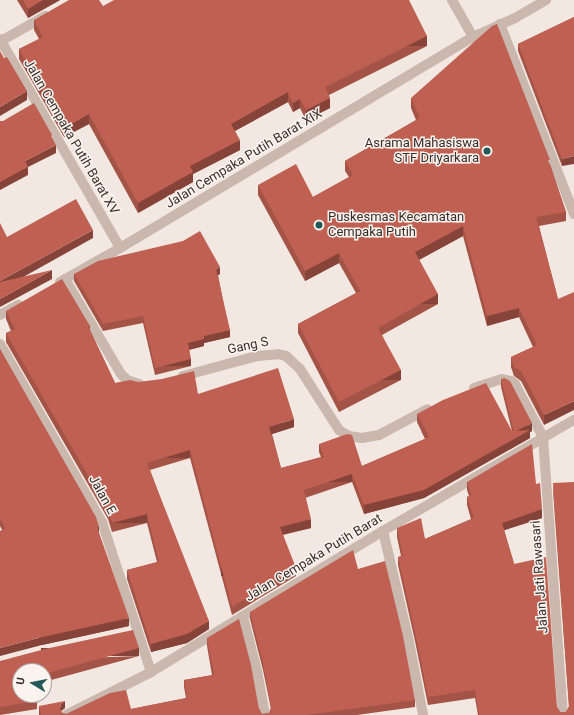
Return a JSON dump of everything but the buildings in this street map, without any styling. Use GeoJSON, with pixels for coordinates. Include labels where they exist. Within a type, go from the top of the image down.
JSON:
{"type":"FeatureCollection","features":[{"type":"Feature","properties":{"kind":"street"},"geometry":{"type":"LineString","coordinates":[[452,0],[473,37]]}},
{"type":"Feature","properties":{"kind":"street","name":"Jalan Cempaka Putih Barat XIX"},"geometry":{"type":"LineString","coordinates":[[52,286],[120,248],[473,37],[546,0]]}},
{"type":"Feature","properties":{"kind":"street"},"geometry":{"type":"LineString","coordinates":[[0,40],[54,11]]}},
{"type":"Feature","properties":{"kind":"street"},"geometry":{"type":"LineString","coordinates":[[500,24],[574,214]]}},
{"type":"Feature","properties":{"kind":"street","name":"Jalan Cempaka Putih Barat XV"},"geometry":{"type":"LineString","coordinates":[[0,40],[120,248]]}},
{"type":"Feature","properties":{"kind":"street"},"geometry":{"type":"LineString","coordinates":[[25,108],[36,102]]}},
{"type":"Feature","properties":{"kind":"street"},"geometry":{"type":"LineString","coordinates":[[65,279],[121,374],[132,382],[148,383]]}},
{"type":"Feature","properties":{"kind":"street"},"geometry":{"type":"LineString","coordinates":[[0,315],[26,300]]}},
{"type":"Feature","properties":{"kind":"street","name":"Jalan E"},"geometry":{"type":"LineString","coordinates":[[0,344],[102,522],[133,632],[151,672]]}},
{"type":"Feature","properties":{"kind":"street","name":"Gang S"},"geometry":{"type":"LineString","coordinates":[[174,378],[257,356],[278,354],[286,356],[300,369],[339,430],[349,436],[362,438],[379,435],[440,402]]}},
{"type":"Feature","properties":{"kind":"street"},"geometry":{"type":"LineString","coordinates":[[464,392],[505,379],[515,384],[543,437]]}},
{"type":"Feature","properties":{"kind":"street","name":"Jalan Cempaka Putih Barat"},"geometry":{"type":"LineString","coordinates":[[66,715],[82,711],[151,672],[383,531],[574,420]]}},
{"type":"Feature","properties":{"kind":"street","name":"Jalan Jati Rawasari"},"geometry":{"type":"LineString","coordinates":[[543,437],[563,715]]}},
{"type":"Feature","properties":{"kind":"street"},"geometry":{"type":"LineString","coordinates":[[383,531],[408,635],[423,715]]}},
{"type":"Feature","properties":{"kind":"street"},"geometry":{"type":"LineString","coordinates":[[243,616],[257,671],[265,715]]}},
{"type":"Feature","properties":{"kind":"place","name":"Asrama Mahasiswa STF Driyarkara"},"geometry":{"type":"Point","coordinates":[487,151]}},
{"type":"Feature","properties":{"kind":"place","name":"Puskesmas Kecamatan Cempaka Putih"},"geometry":{"type":"Point","coordinates":[319,225]}}]}
